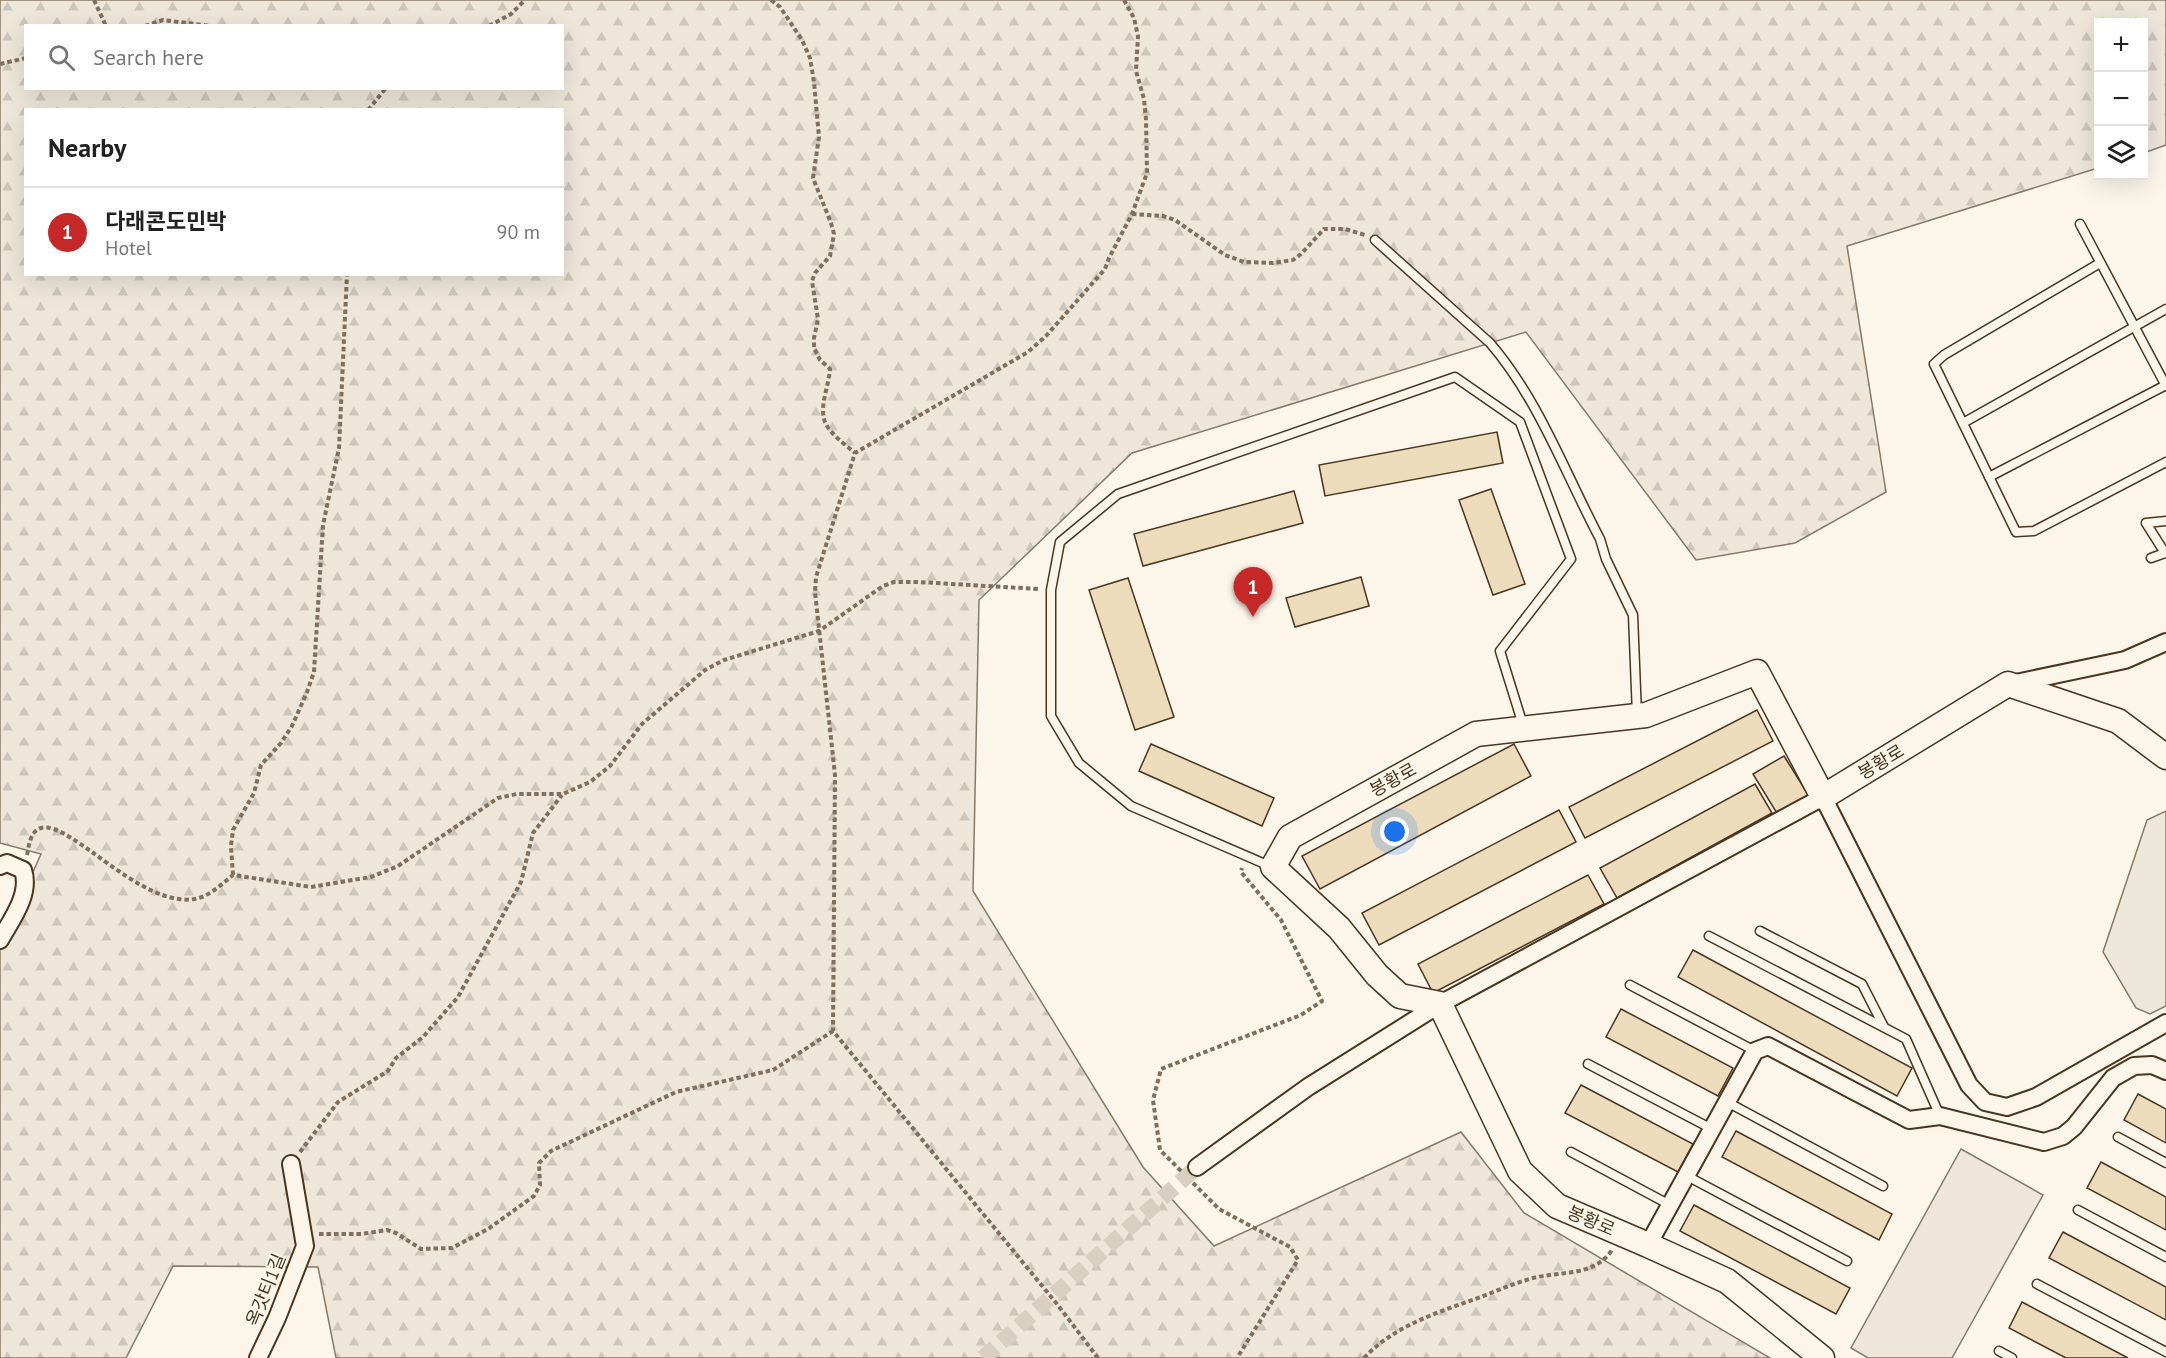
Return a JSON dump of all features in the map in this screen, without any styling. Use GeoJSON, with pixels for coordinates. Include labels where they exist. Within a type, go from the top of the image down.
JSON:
{"type":"FeatureCollection","features":[{"type":"Feature","properties":{"kind":"street"},"geometry":{"type":"LineString","coordinates":[[2008,684],[2125,660],[2166,642]]}},
{"type":"Feature","properties":{"kind":"street","name":"봉황로"},"geometry":{"type":"LineString","coordinates":[[1273,867],[1290,837],[1476,734],[1646,715],[1756,672],[1823,797],[2008,684]]}},
{"type":"Feature","properties":{"kind":"street"},"geometry":{"type":"LineString","coordinates":[[2008,684],[2118,721],[2166,757]]}},
{"type":"Feature","properties":{"kind":"street"},"geometry":{"type":"LineString","coordinates":[[1197,1167],[1308,1087],[1440,1004],[1823,797],[1969,1086],[1985,1102],[2007,1107],[2036,1097],[2166,1023]]}},
{"type":"Feature","properties":{"kind":"street"},"geometry":{"type":"LineString","coordinates":[[0,866],[8,863],[25,876],[19,906],[0,940]]}},
{"type":"Feature","properties":{"kind":"street"},"geometry":{"type":"LineString","coordinates":[[1273,867],[1339,928],[1377,975],[1400,996],[1440,1004]]}},
{"type":"Feature","properties":{"kind":"street","name":"봉황로"},"geometry":{"type":"LineString","coordinates":[[1440,1004],[1520,1171],[1557,1206],[1727,1281],[1822,1358]]}},
{"type":"Feature","properties":{"kind":"street"},"geometry":{"type":"LineString","coordinates":[[1648,1245],[1755,1051],[1768,1046],[1909,1120],[1940,1116],[2044,1142],[2063,1136],[2074,1127],[2113,1078],[2134,1066],[2152,1065],[2166,1071]]}},
{"type":"Feature","properties":{"kind":"street","name":"옥갓티1길"},"geometry":{"type":"LineString","coordinates":[[258,1358],[277,1318],[305,1246],[291,1164]]}},
{"type":"Feature","properties":{"kind":"lane"},"geometry":{"type":"LineString","coordinates":[[1989,477],[2166,385],[2080,224]]}},
{"type":"Feature","properties":{"kind":"lane"},"geometry":{"type":"LineString","coordinates":[[1375,240],[1490,343],[1527,394],[1600,539],[1606,559],[1633,615],[1637,716]]}},
{"type":"Feature","properties":{"kind":"lane"},"geometry":{"type":"LineString","coordinates":[[2100,263],[1944,355],[1934,364],[2016,532],[2034,531],[2166,462]]}},
{"type":"Feature","properties":{"kind":"lane"},"geometry":{"type":"LineString","coordinates":[[1963,423],[2166,309]]}},
{"type":"Feature","properties":{"kind":"lane"},"geometry":{"type":"LineString","coordinates":[[1273,867],[1131,806],[1079,763],[1051,716],[1051,590],[1060,542],[1118,494],[1455,376],[1520,422],[1571,559],[1500,651],[1524,729]]}},
{"type":"Feature","properties":{"kind":"lane"},"geometry":{"type":"LineString","coordinates":[[2151,558],[2165,553],[2146,523],[2166,521]]}},
{"type":"Feature","properties":{"kind":"lane"},"geometry":{"type":"LineString","coordinates":[[1760,931],[1862,984],[1884,1028]]}},
{"type":"Feature","properties":{"kind":"lane"},"geometry":{"type":"LineString","coordinates":[[1709,936],[1905,1039],[1940,1116]]}},
{"type":"Feature","properties":{"kind":"lane"},"geometry":{"type":"LineString","coordinates":[[1630,985],[1755,1051]]}},
{"type":"Feature","properties":{"kind":"lane"},"geometry":{"type":"LineString","coordinates":[[1588,1064],[1712,1129]]}},
{"type":"Feature","properties":{"kind":"lane"},"geometry":{"type":"LineString","coordinates":[[1727,1102],[1883,1186]]}},
{"type":"Feature","properties":{"kind":"lane"},"geometry":{"type":"LineString","coordinates":[[2118,1137],[2166,1163]]}},
{"type":"Feature","properties":{"kind":"lane"},"geometry":{"type":"LineString","coordinates":[[1571,1152],[1670,1205]]}},
{"type":"Feature","properties":{"kind":"lane"},"geometry":{"type":"LineString","coordinates":[[1687,1176],[1847,1261]]}},
{"type":"Feature","properties":{"kind":"lane"},"geometry":{"type":"LineString","coordinates":[[2078,1210],[2166,1257]]}},
{"type":"Feature","properties":{"kind":"lane"},"geometry":{"type":"LineString","coordinates":[[2037,1284],[2166,1352]]}},
{"type":"Feature","properties":{"kind":"lane"},"geometry":{"type":"LineString","coordinates":[[1999,1351],[2012,1358]]}},
{"type":"Feature","properties":{"kind":"path"},"geometry":{"type":"LineString","coordinates":[[93,0],[105,24]]}},
{"type":"Feature","properties":{"kind":"path"},"geometry":{"type":"LineString","coordinates":[[493,24],[511,14],[525,0]]}},
{"type":"Feature","properties":{"kind":"path"},"geometry":{"type":"LineString","coordinates":[[771,0],[780,7],[802,39],[810,58],[819,137],[813,178],[834,234],[831,256],[815,273],[812,281],[818,320],[814,348],[820,360],[830,369],[823,407],[824,418],[832,432],[855,453]]}},
{"type":"Feature","properties":{"kind":"path"},"geometry":{"type":"LineString","coordinates":[[780,0],[780,7]]}},
{"type":"Feature","properties":{"kind":"path"},"geometry":{"type":"LineString","coordinates":[[1098,1358],[1057,1304],[833,1031],[835,775],[815,591],[816,577],[855,453],[1028,352],[1101,277],[1132,214],[1147,173],[1148,151],[1144,99],[1136,71],[1138,36],[1134,18],[1124,0]]}},
{"type":"Feature","properties":{"kind":"path"},"geometry":{"type":"LineString","coordinates":[[151,24],[162,20],[195,24]]}},
{"type":"Feature","properties":{"kind":"path"},"geometry":{"type":"LineString","coordinates":[[0,64],[24,58]]}},
{"type":"Feature","properties":{"kind":"path"},"geometry":{"type":"LineString","coordinates":[[370,108],[384,90]]}},
{"type":"Feature","properties":{"kind":"path"},"geometry":{"type":"LineString","coordinates":[[1132,214],[1162,216],[1175,220],[1225,255],[1244,262],[1273,263],[1293,260],[1318,233],[1330,228],[1345,229],[1375,240]]}},
{"type":"Feature","properties":{"kind":"path"},"geometry":{"type":"LineString","coordinates":[[233,874],[231,846],[233,830],[255,793],[261,765],[281,743],[292,726],[308,692],[314,672],[323,525],[339,448],[347,276]]}},
{"type":"Feature","properties":{"kind":"path"},"geometry":{"type":"LineString","coordinates":[[25,876],[32,836],[40,828],[48,827],[66,836],[141,886],[167,896],[198,898],[210,892],[233,874],[311,887],[371,877],[398,866],[498,798],[517,794],[563,794],[590,782],[601,775],[642,723],[705,670],[724,660],[819,631],[872,592],[894,582],[1051,590]]}},
{"type":"Feature","properties":{"kind":"path"},"geometry":{"type":"LineString","coordinates":[[291,1164],[338,1102],[388,1071],[396,1058],[423,1037],[458,997],[521,882],[533,833],[563,794]]}},
{"type":"Feature","properties":{"kind":"path"},"geometry":{"type":"LineString","coordinates":[[1237,1358],[1298,1260],[1290,1247],[1220,1209],[1160,1150],[1153,1100],[1161,1069],[1301,1015],[1322,1001],[1281,920],[1241,872],[1245,855]]}},
{"type":"Feature","properties":{"kind":"path"},"geometry":{"type":"LineString","coordinates":[[303,1236],[326,1232],[361,1234],[387,1230],[422,1249],[440,1250],[459,1246],[534,1196],[540,1185],[539,1163],[551,1151],[675,1092],[773,1070],[833,1031]]}},
{"type":"Feature","properties":{"kind":"path"},"geometry":{"type":"LineString","coordinates":[[1364,1358],[1397,1332],[1422,1318],[1531,1278],[1589,1269],[1611,1252],[1618,1232]]}},
{"type":"Feature","properties":{"kind":"green space"},"geometry":{"type":"Polygon","coordinates":[[[0,0],[2166,0],[2166,145],[2148,152],[2148,18],[2094,18],[2094,169],[1847,246],[1886,492],[1795,543],[1696,560],[1526,332],[1132,453],[979,600],[973,891],[1143,1167],[1214,1246],[1461,1132],[1524,1213],[1770,1358],[336,1358],[318,1267],[173,1266],[126,1358],[0,1358],[0,946],[41,854],[0,843],[0,0]]]}},
{"type":"Feature","properties":{"kind":"green space"},"geometry":{"type":"Polygon","coordinates":[[[1961,1149],[2043,1195],[1952,1358],[1868,1358],[1851,1348],[1961,1149]]]}},
{"type":"Feature","properties":{"kind":"shaded area"},"geometry":{"type":"Polygon","coordinates":[[[2166,811],[2166,1006],[2150,1014],[2136,1008],[2103,952],[2147,820],[2166,811]]]}},
{"type":"Feature","properties":{"kind":"building"},"geometry":{"type":"Polygon","coordinates":[[[1497,432],[1503,463],[1325,496],[1319,465],[1497,432]]]}},
{"type":"Feature","properties":{"kind":"building"},"geometry":{"type":"Polygon","coordinates":[[[1491,489],[1525,584],[1493,595],[1459,500],[1491,489]]]}},
{"type":"Feature","properties":{"kind":"building"},"geometry":{"type":"Polygon","coordinates":[[[1294,491],[1303,523],[1143,566],[1134,534],[1294,491]]]}},
{"type":"Feature","properties":{"kind":"building"},"geometry":{"type":"Polygon","coordinates":[[[1361,577],[1369,606],[1295,627],[1286,598],[1361,577]]]}},
{"type":"Feature","properties":{"kind":"building"},"geometry":{"type":"Polygon","coordinates":[[[1128,578],[1174,717],[1135,730],[1089,590],[1128,578]]]}},
{"type":"Feature","properties":{"kind":"building"},"geometry":{"type":"Polygon","coordinates":[[[1757,710],[1773,741],[1585,838],[1569,807],[1757,710]]]}},
{"type":"Feature","properties":{"kind":"building"},"geometry":{"type":"Polygon","coordinates":[[[1151,744],[1274,798],[1262,826],[1139,771],[1151,744]]]}},
{"type":"Feature","properties":{"kind":"building"},"geometry":{"type":"Polygon","coordinates":[[[1514,744],[1531,776],[1320,889],[1302,856],[1514,744]]]}},
{"type":"Feature","properties":{"kind":"building"},"geometry":{"type":"Polygon","coordinates":[[[1784,756],[1809,796],[1778,815],[1753,774],[1784,756]]]}},
{"type":"Feature","properties":{"kind":"building"},"geometry":{"type":"Polygon","coordinates":[[[1755,784],[1772,813],[1617,898],[1600,868],[1755,784]]]}},
{"type":"Feature","properties":{"kind":"building"},"geometry":{"type":"Polygon","coordinates":[[[1559,810],[1576,842],[1379,945],[1362,913],[1559,810]]]}},
{"type":"Feature","properties":{"kind":"building"},"geometry":{"type":"Polygon","coordinates":[[[1588,875],[1604,904],[1433,993],[1418,964],[1588,875]]]}},
{"type":"Feature","properties":{"kind":"building"},"geometry":{"type":"Polygon","coordinates":[[[1693,950],[1912,1068],[1897,1096],[1678,977],[1693,950]]]}},
{"type":"Feature","properties":{"kind":"building"},"geometry":{"type":"Polygon","coordinates":[[[1621,1009],[1733,1068],[1718,1096],[1606,1037],[1621,1009]]]}},
{"type":"Feature","properties":{"kind":"building"},"geometry":{"type":"Polygon","coordinates":[[[1581,1085],[1693,1144],[1678,1172],[1565,1113],[1581,1085]]]}},
{"type":"Feature","properties":{"kind":"building"},"geometry":{"type":"Polygon","coordinates":[[[2138,1094],[2166,1109],[2166,1143],[2124,1120],[2138,1094]]]}},
{"type":"Feature","properties":{"kind":"building"},"geometry":{"type":"Polygon","coordinates":[[[1736,1131],[1892,1214],[1879,1240],[1722,1157],[1736,1131]]]}},
{"type":"Feature","properties":{"kind":"building"},"geometry":{"type":"Polygon","coordinates":[[[2101,1162],[2166,1197],[2166,1230],[2087,1188],[2101,1162]]]}},
{"type":"Feature","properties":{"kind":"building"},"geometry":{"type":"Polygon","coordinates":[[[1694,1205],[1850,1288],[1836,1314],[1680,1231],[1694,1205]]]}},
{"type":"Feature","properties":{"kind":"building"},"geometry":{"type":"Polygon","coordinates":[[[2063,1232],[2166,1287],[2166,1320],[2049,1258],[2063,1232]]]}},
{"type":"Feature","properties":{"kind":"building"},"geometry":{"type":"Polygon","coordinates":[[[2022,1302],[2128,1358],[2066,1358],[2009,1328],[2022,1302]]]}},
{"type":"Feature","properties":{"kind":"tunnel"},"geometry":{"type":"LineString","coordinates":[[983,1358],[1197,1167]]}},
{"type":"Feature","properties":{"kind":"place","name":"다래콘도민박"},"geometry":{"type":"Point","coordinates":[1253,617]}}]}
